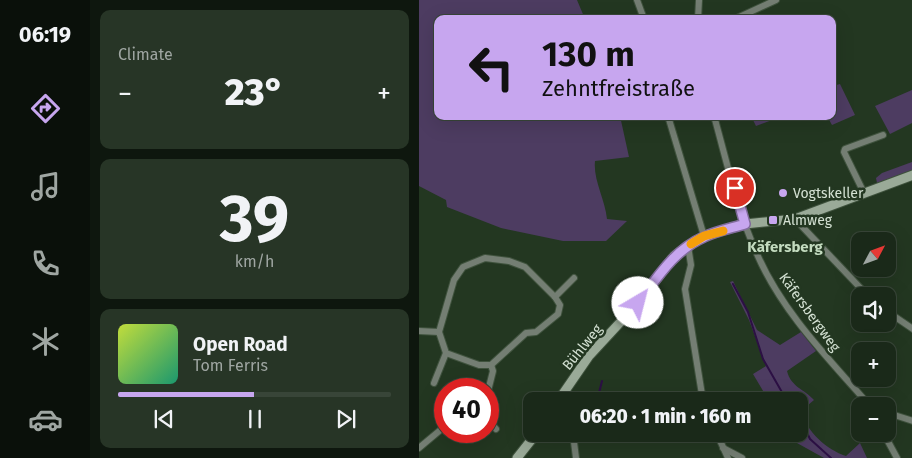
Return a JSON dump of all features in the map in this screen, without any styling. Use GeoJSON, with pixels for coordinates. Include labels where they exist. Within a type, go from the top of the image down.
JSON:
{"type":"FeatureCollection","features":[{"type":"Feature","properties":{"kind":"street"},"geometry":{"type":"LineString","coordinates":[[637,0],[643,15]]}},
{"type":"Feature","properties":{"kind":"street"},"geometry":{"type":"LineString","coordinates":[[698,15],[699,0]]}},
{"type":"Feature","properties":{"kind":"street"},"geometry":{"type":"LineString","coordinates":[[744,15],[776,0]]}},
{"type":"Feature","properties":{"kind":"street"},"geometry":{"type":"LineString","coordinates":[[669,120],[704,236]]}},
{"type":"Feature","properties":{"kind":"street","name":"Käfersbergweg"},"geometry":{"type":"LineString","coordinates":[[714,120],[745,224],[757,255],[778,293],[824,353],[862,397]]}},
{"type":"Feature","properties":{"kind":"street"},"geometry":{"type":"LineString","coordinates":[[864,193],[844,152],[853,145],[883,135]]}},
{"type":"Feature","properties":{"kind":"street","name":"Bühlweg"},"geometry":{"type":"LineString","coordinates":[[567,392],[589,356],[638,303],[674,256],[687,246],[704,236],[745,224],[795,219],[912,175]]}},
{"type":"Feature","properties":{"kind":"street"},"geometry":{"type":"LineString","coordinates":[[795,219],[859,287]]}},
{"type":"Feature","properties":{"kind":"street"},"geometry":{"type":"LineString","coordinates":[[687,246],[691,265],[685,289],[702,392]]}},
{"type":"Feature","properties":{"kind":"street"},"geometry":{"type":"LineString","coordinates":[[436,378],[446,353],[439,332],[454,280],[463,267],[485,258],[501,260],[525,267],[555,297],[560,305],[558,314],[536,332],[527,333],[491,365],[479,365],[446,353]]}},
{"type":"Feature","properties":{"kind":"street"},"geometry":{"type":"LineString","coordinates":[[555,297],[574,278]]}},
{"type":"Feature","properties":{"kind":"street"},"geometry":{"type":"LineString","coordinates":[[896,318],[912,329]]}},
{"type":"Feature","properties":{"kind":"street"},"geometry":{"type":"LineString","coordinates":[[419,331],[439,332]]}},
{"type":"Feature","properties":{"kind":"street"},"geometry":{"type":"LineString","coordinates":[[491,365],[493,371],[491,378]]}},
{"type":"Feature","properties":{"kind":"street"},"geometry":{"type":"LineString","coordinates":[[896,416],[912,421]]}},
{"type":"Feature","properties":{"kind":"street"},"geometry":{"type":"LineString","coordinates":[[419,448],[434,435]]}},
{"type":"Feature","properties":{"kind":"street"},"geometry":{"type":"LineString","coordinates":[[517,458],[530,442]]}},
{"type":"Feature","properties":{"kind":"street"},"geometry":{"type":"LineString","coordinates":[[574,442],[575,458]]}},
{"type":"Feature","properties":{"kind":"street"},"geometry":{"type":"LineString","coordinates":[[720,442],[727,458]]}},
{"type":"Feature","properties":{"kind":"street"},"geometry":{"type":"LineString","coordinates":[[888,442],[897,458]]}},
{"type":"Feature","properties":{"kind":"street"},"geometry":{"type":"LineString","coordinates":[[723,448],[742,458]]}},
{"type":"Feature","properties":{"kind":"shaded area"},"geometry":{"type":"Polygon","coordinates":[[[419,0],[577,0],[583,15],[434,15],[434,120],[621,120],[629,157],[595,161],[595,168],[607,219],[627,221],[606,241],[563,241],[501,228],[447,207],[446,200],[419,186],[419,0]]]}},
{"type":"Feature","properties":{"kind":"shaded area"},"geometry":{"type":"Polygon","coordinates":[[[840,84],[855,115],[832,125],[829,120],[836,120],[836,85],[840,84]]]}},
{"type":"Feature","properties":{"kind":"shaded area"},"geometry":{"type":"Polygon","coordinates":[[[912,90],[912,123],[890,134],[875,106],[912,90]]]}},
{"type":"Feature","properties":{"kind":"shaded area"},"geometry":{"type":"Polygon","coordinates":[[[753,120],[772,120],[756,126],[753,120]]]}},
{"type":"Feature","properties":{"kind":"shaded area"},"geometry":{"type":"Polygon","coordinates":[[[912,162],[912,170],[877,183],[876,178],[882,173],[912,162]]]}},
{"type":"Feature","properties":{"kind":"shaded area"},"geometry":{"type":"Polygon","coordinates":[[[733,281],[757,330],[780,345],[801,332],[816,351],[787,371],[791,381],[805,392],[764,392],[753,374],[766,366],[749,320],[730,282],[733,281]]]}},
{"type":"Feature","properties":{"kind":"shaded area"},"geometry":{"type":"Polygon","coordinates":[[[808,394],[810,396],[814,400],[808,405],[808,394]]]}},
{"type":"Feature","properties":{"kind":"shaded area"},"geometry":{"type":"Polygon","coordinates":[[[808,427],[818,439],[846,456],[860,443],[867,458],[824,458],[797,443],[808,442],[808,427]]]}},
{"type":"Feature","properties":{"kind":"waterway"},"geometry":{"type":"LineString","coordinates":[[733,284],[748,312],[763,359],[782,392]]}},
{"type":"Feature","properties":{"kind":"waterway"},"geometry":{"type":"LineString","coordinates":[[599,392],[602,381]]}},
{"type":"Feature","properties":{"kind":"waterway"},"geometry":{"type":"LineString","coordinates":[[808,435],[810,439],[831,458]]}},
{"type":"Feature","properties":{"kind":"slow traffic"},"geometry":{"type":"LineString","coordinates":[[691,244],[704,236],[723,231]]}},
{"type":"Feature","properties":{"kind":"place","name":"Vogtskeller"},"geometry":{"type":"Point","coordinates":[783,193]}},
{"type":"Feature","properties":{"kind":"place","name":"Almweg"},"geometry":{"type":"Point","coordinates":[773,220]}},
{"type":"Feature","properties":{"kind":"district","name":"Käfersberg"},"geometry":{"type":"Point","coordinates":[785,247]}},
{"type":"Feature","properties":{"kind":"route"},"geometry":{"type":"LineString","coordinates":[[638,303],[674,256],[687,246],[704,236],[745,224],[735,188]]}}]}
